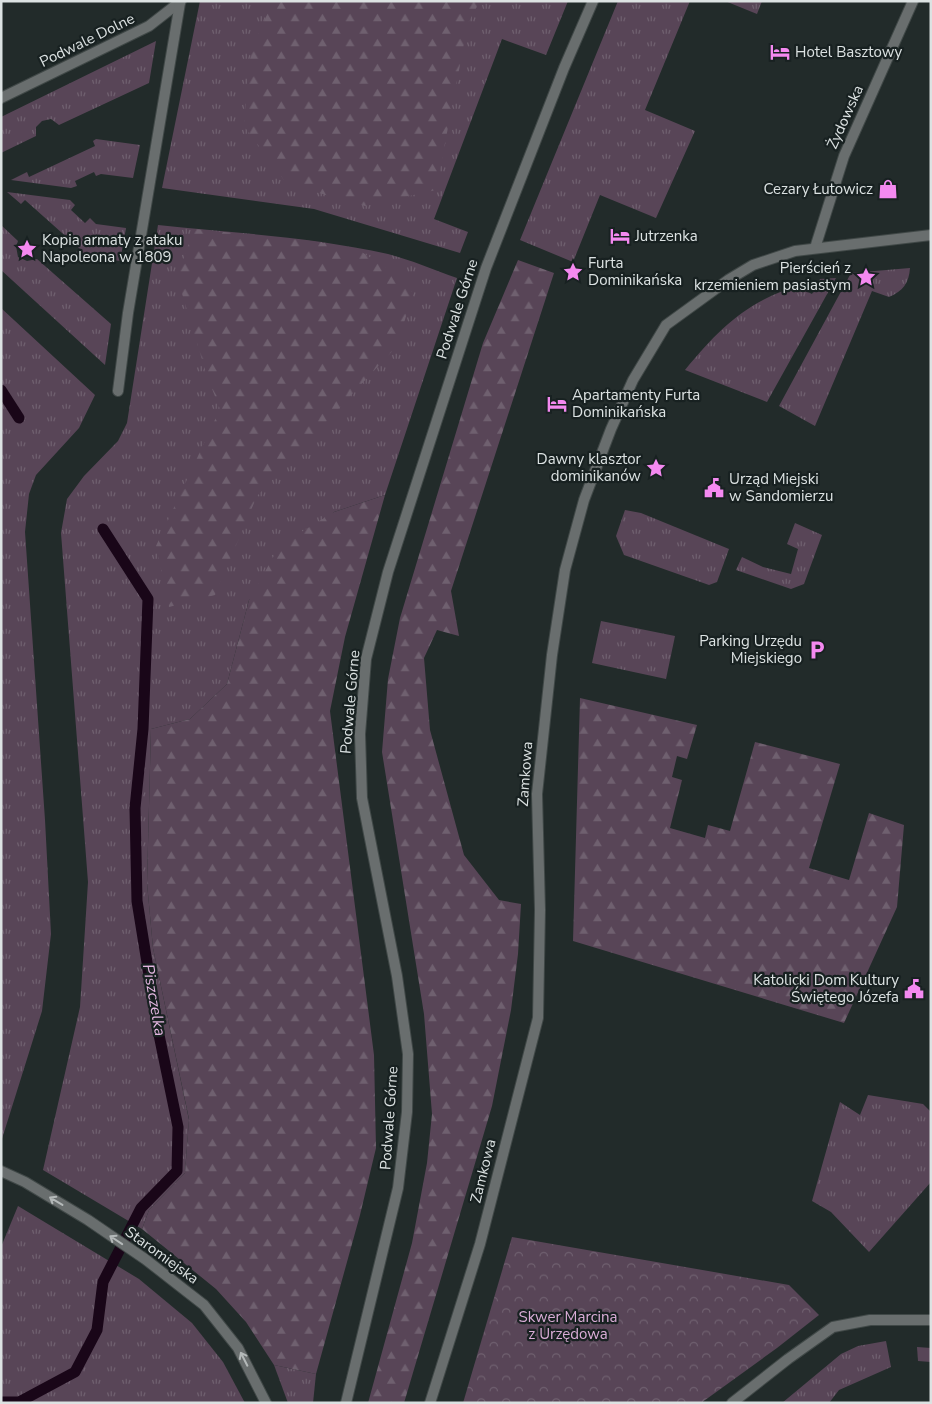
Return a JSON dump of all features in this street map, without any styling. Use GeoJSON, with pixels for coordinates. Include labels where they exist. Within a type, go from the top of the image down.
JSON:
{"type":"FeatureCollection","features":[{"type":"Feature","properties":{"kind":"street","name":"Podwale Górne"},"geometry":{"type":"LineString","coordinates":[[346,1403],[398,1188],[407,1112],[408,1054],[397,976],[362,798],[360,734],[366,659],[388,572],[486,268],[564,68],[593,1]]}},
{"type":"Feature","properties":{"kind":"street","name":"Żydowska"},"geometry":{"type":"LineString","coordinates":[[815,248],[844,156],[913,1]]}},
{"type":"Feature","properties":{"kind":"street","name":"Podwale Dolne"},"geometry":{"type":"LineString","coordinates":[[1,98],[149,26],[180,2]]}},
{"type":"Feature","properties":{"kind":"street"},"geometry":{"type":"LineString","coordinates":[[118,391],[128,313],[180,2]]}},
{"type":"Feature","properties":{"kind":"street","name":"Zamkowa"},"geometry":{"type":"LineString","coordinates":[[430,1403],[480,1244],[538,1018],[540,910],[537,794],[552,654],[565,570],[584,500],[611,429],[633,380],[666,326],[695,302],[753,265],[795,251],[931,235]]}},
{"type":"Feature","properties":{"kind":"street","name":"Staromiejska"},"geometry":{"type":"LineString","coordinates":[[1,1171],[25,1182],[88,1220],[145,1259],[204,1305],[238,1348],[266,1403]]}},
{"type":"Feature","properties":{"kind":"street"},"geometry":{"type":"LineString","coordinates":[[732,1403],[788,1358],[833,1327],[870,1320],[931,1320]]}},
{"type":"Feature","properties":{"kind":"green space"},"geometry":{"type":"Polygon","coordinates":[[[200,1],[568,1],[546,55],[502,39],[434,219],[468,232],[460,253],[314,209],[162,188],[200,1]]]}},
{"type":"Feature","properties":{"kind":"green space"},"geometry":{"type":"Polygon","coordinates":[[[273,1],[480,1],[468,23],[436,190],[365,206],[287,184],[244,126],[251,50],[273,1]]]}},
{"type":"Feature","properties":{"kind":"green space"},"geometry":{"type":"Polygon","coordinates":[[[618,1],[690,1],[645,110],[695,131],[656,218],[600,195],[573,262],[520,240],[618,1]]]}},
{"type":"Feature","properties":{"kind":"green space"},"geometry":{"type":"Polygon","coordinates":[[[725,1],[762,1],[757,14],[725,1]]]}},
{"type":"Feature","properties":{"kind":"green space"},"geometry":{"type":"Polygon","coordinates":[[[156,41],[149,83],[59,125],[51,119],[42,121],[36,127],[36,136],[1,153],[1,117],[156,41]]]}},
{"type":"Feature","properties":{"kind":"green space"},"geometry":{"type":"Polygon","coordinates":[[[96,139],[140,145],[133,178],[101,174],[96,176],[94,172],[75,181],[77,186],[71,188],[11,180],[27,172],[29,177],[95,146],[93,141],[96,139]]]}},
{"type":"Feature","properties":{"kind":"green space"},"geometry":{"type":"Polygon","coordinates":[[[7,192],[70,200],[75,205],[71,210],[85,223],[90,218],[96,224],[126,228],[120,261],[79,256],[75,253],[80,249],[25,200],[21,204],[7,192]]]}},
{"type":"Feature","properties":{"kind":"green space"},"geometry":{"type":"Polygon","coordinates":[[[1,225],[18,241],[16,246],[18,257],[27,261],[37,259],[111,324],[105,365],[1,270],[1,225]]]}},
{"type":"Feature","properties":{"kind":"green space"},"geometry":{"type":"Polygon","coordinates":[[[158,225],[273,236],[360,248],[397,256],[457,278],[385,495],[334,512],[249,600],[227,684],[190,719],[151,729],[147,883],[153,948],[189,1120],[185,1173],[149,1210],[142,1229],[43,1170],[80,1007],[88,882],[61,533],[67,499],[84,476],[118,441],[127,423],[158,225]]]}},
{"type":"Feature","properties":{"kind":"green space"},"geometry":{"type":"Polygon","coordinates":[[[194,229],[311,241],[357,249],[401,277],[413,293],[397,346],[257,496],[215,595],[169,607],[156,546],[220,409],[207,376],[177,277],[194,229]]]}},
{"type":"Feature","properties":{"kind":"green space"},"geometry":{"type":"Polygon","coordinates":[[[518,260],[554,273],[451,591],[459,636],[437,630],[424,658],[430,730],[464,855],[499,900],[521,904],[518,954],[511,1010],[492,1106],[404,1403],[368,1403],[412,1243],[427,1163],[432,1114],[424,1014],[382,752],[388,679],[400,618],[483,343],[518,260]]]}},
{"type":"Feature","properties":{"kind":"green space"},"geometry":{"type":"Polygon","coordinates":[[[910,268],[907,282],[894,295],[889,297],[872,291],[815,426],[779,406],[851,273],[910,268]]]}},
{"type":"Feature","properties":{"kind":"green space"},"geometry":{"type":"Polygon","coordinates":[[[836,278],[767,402],[685,370],[725,327],[753,306],[787,289],[807,283],[804,290],[812,294],[820,279],[836,278]]]}},
{"type":"Feature","properties":{"kind":"green space"},"geometry":{"type":"Polygon","coordinates":[[[1,308],[95,395],[79,428],[36,475],[29,494],[25,532],[51,934],[42,1011],[1,1142],[1,308]]]}},
{"type":"Feature","properties":{"kind":"green space"},"geometry":{"type":"Polygon","coordinates":[[[385,495],[345,637],[330,711],[374,1055],[376,1148],[360,1215],[316,1374],[274,1365],[246,1322],[216,1289],[142,1229],[149,1210],[185,1173],[189,1119],[153,948],[147,883],[151,729],[190,719],[227,684],[249,600],[280,545],[334,512],[385,495]]]}},
{"type":"Feature","properties":{"kind":"green space"},"geometry":{"type":"Polygon","coordinates":[[[625,510],[641,513],[729,549],[717,582],[709,585],[624,555],[616,536],[625,510]]]}},
{"type":"Feature","properties":{"kind":"green space"},"geometry":{"type":"Polygon","coordinates":[[[795,523],[822,535],[804,584],[791,589],[736,570],[742,557],[763,567],[791,574],[798,549],[787,544],[795,523]]]}},
{"type":"Feature","properties":{"kind":"green space"},"geometry":{"type":"Polygon","coordinates":[[[601,621],[675,636],[666,679],[592,663],[601,621]]]}},
{"type":"Feature","properties":{"kind":"green space"},"geometry":{"type":"Polygon","coordinates":[[[580,698],[697,725],[687,759],[677,756],[672,777],[682,780],[670,828],[705,838],[708,825],[730,831],[755,742],[840,764],[809,868],[849,880],[869,813],[904,825],[897,907],[844,1023],[573,941],[580,698]]]}},
{"type":"Feature","properties":{"kind":"green space"},"geometry":{"type":"Polygon","coordinates":[[[868,1095],[923,1104],[931,1112],[931,1182],[869,1252],[831,1212],[812,1201],[840,1102],[860,1115],[868,1095]]]}},
{"type":"Feature","properties":{"kind":"green space"},"geometry":{"type":"Polygon","coordinates":[[[18,1206],[139,1279],[192,1323],[223,1362],[245,1403],[1,1403],[1,1247],[18,1206]]]}},
{"type":"Feature","properties":{"kind":"green space","name":"Skwer Marcina z Urzędowa"},"geometry":{"type":"Polygon","coordinates":[[[512,1237],[789,1285],[819,1315],[701,1403],[463,1403],[512,1237]]]}},
{"type":"Feature","properties":{"kind":"green space"},"geometry":{"type":"Polygon","coordinates":[[[886,1341],[891,1367],[839,1390],[829,1403],[782,1403],[841,1354],[858,1346],[886,1341]]]}},
{"type":"Feature","properties":{"kind":"green space"},"geometry":{"type":"Polygon","coordinates":[[[917,1347],[931,1348],[931,1362],[918,1361],[917,1347]]]}},
{"type":"Feature","properties":{"kind":"green space"},"geometry":{"type":"Polygon","coordinates":[[[274,1365],[316,1374],[313,1403],[288,1403],[274,1365]]]}},
{"type":"Feature","properties":{"kind":"waterway","name":"Piszczelka"},"geometry":{"type":"LineString","coordinates":[[1,390],[19,418]]}},
{"type":"Feature","properties":{"kind":"waterway","name":"Piszczelka"},"geometry":{"type":"LineString","coordinates":[[1,1402],[19,1402],[75,1372],[97,1330],[103,1282],[141,1208],[177,1171],[178,1127],[158,1030],[137,901],[135,808],[143,729],[148,599],[103,529]]}},
{"type":"Feature","properties":{"kind":"place","name":"Hotel Basztowy"},"geometry":{"type":"Point","coordinates":[780,52]}},
{"type":"Feature","properties":{"kind":"place","name":"Cezary Łutowicz"},"geometry":{"type":"Point","coordinates":[888,189]}},
{"type":"Feature","properties":{"kind":"place","name":"Jutrzenka"},"geometry":{"type":"Point","coordinates":[620,236]}},
{"type":"Feature","properties":{"kind":"place","name":"Kopia armaty z ataku Napoleona w 1809"},"geometry":{"type":"Point","coordinates":[27,249]}},
{"type":"Feature","properties":{"kind":"place","name":"Furta Dominikańska"},"geometry":{"type":"Point","coordinates":[573,272]}},
{"type":"Feature","properties":{"kind":"place","name":"Pierścień z krzemieniem pasiastym"},"geometry":{"type":"Point","coordinates":[866,277]}},
{"type":"Feature","properties":{"kind":"place","name":"Apartamenty Furta Dominikańska"},"geometry":{"type":"Point","coordinates":[557,404]}},
{"type":"Feature","properties":{"kind":"place","name":"Dawny klasztor dominikanów"},"geometry":{"type":"Point","coordinates":[656,468]}},
{"type":"Feature","properties":{"kind":"place","name":"Urząd Miejski w Sandomierzu"},"geometry":{"type":"Point","coordinates":[714,488]}},
{"type":"Feature","properties":{"kind":"place","name":"Parking Urzędu Miejskiego"},"geometry":{"type":"Point","coordinates":[817,650]}},
{"type":"Feature","properties":{"kind":"place","name":"Katolicki Dom Kultury Świętego Józefa"},"geometry":{"type":"Point","coordinates":[914,989]}}]}
